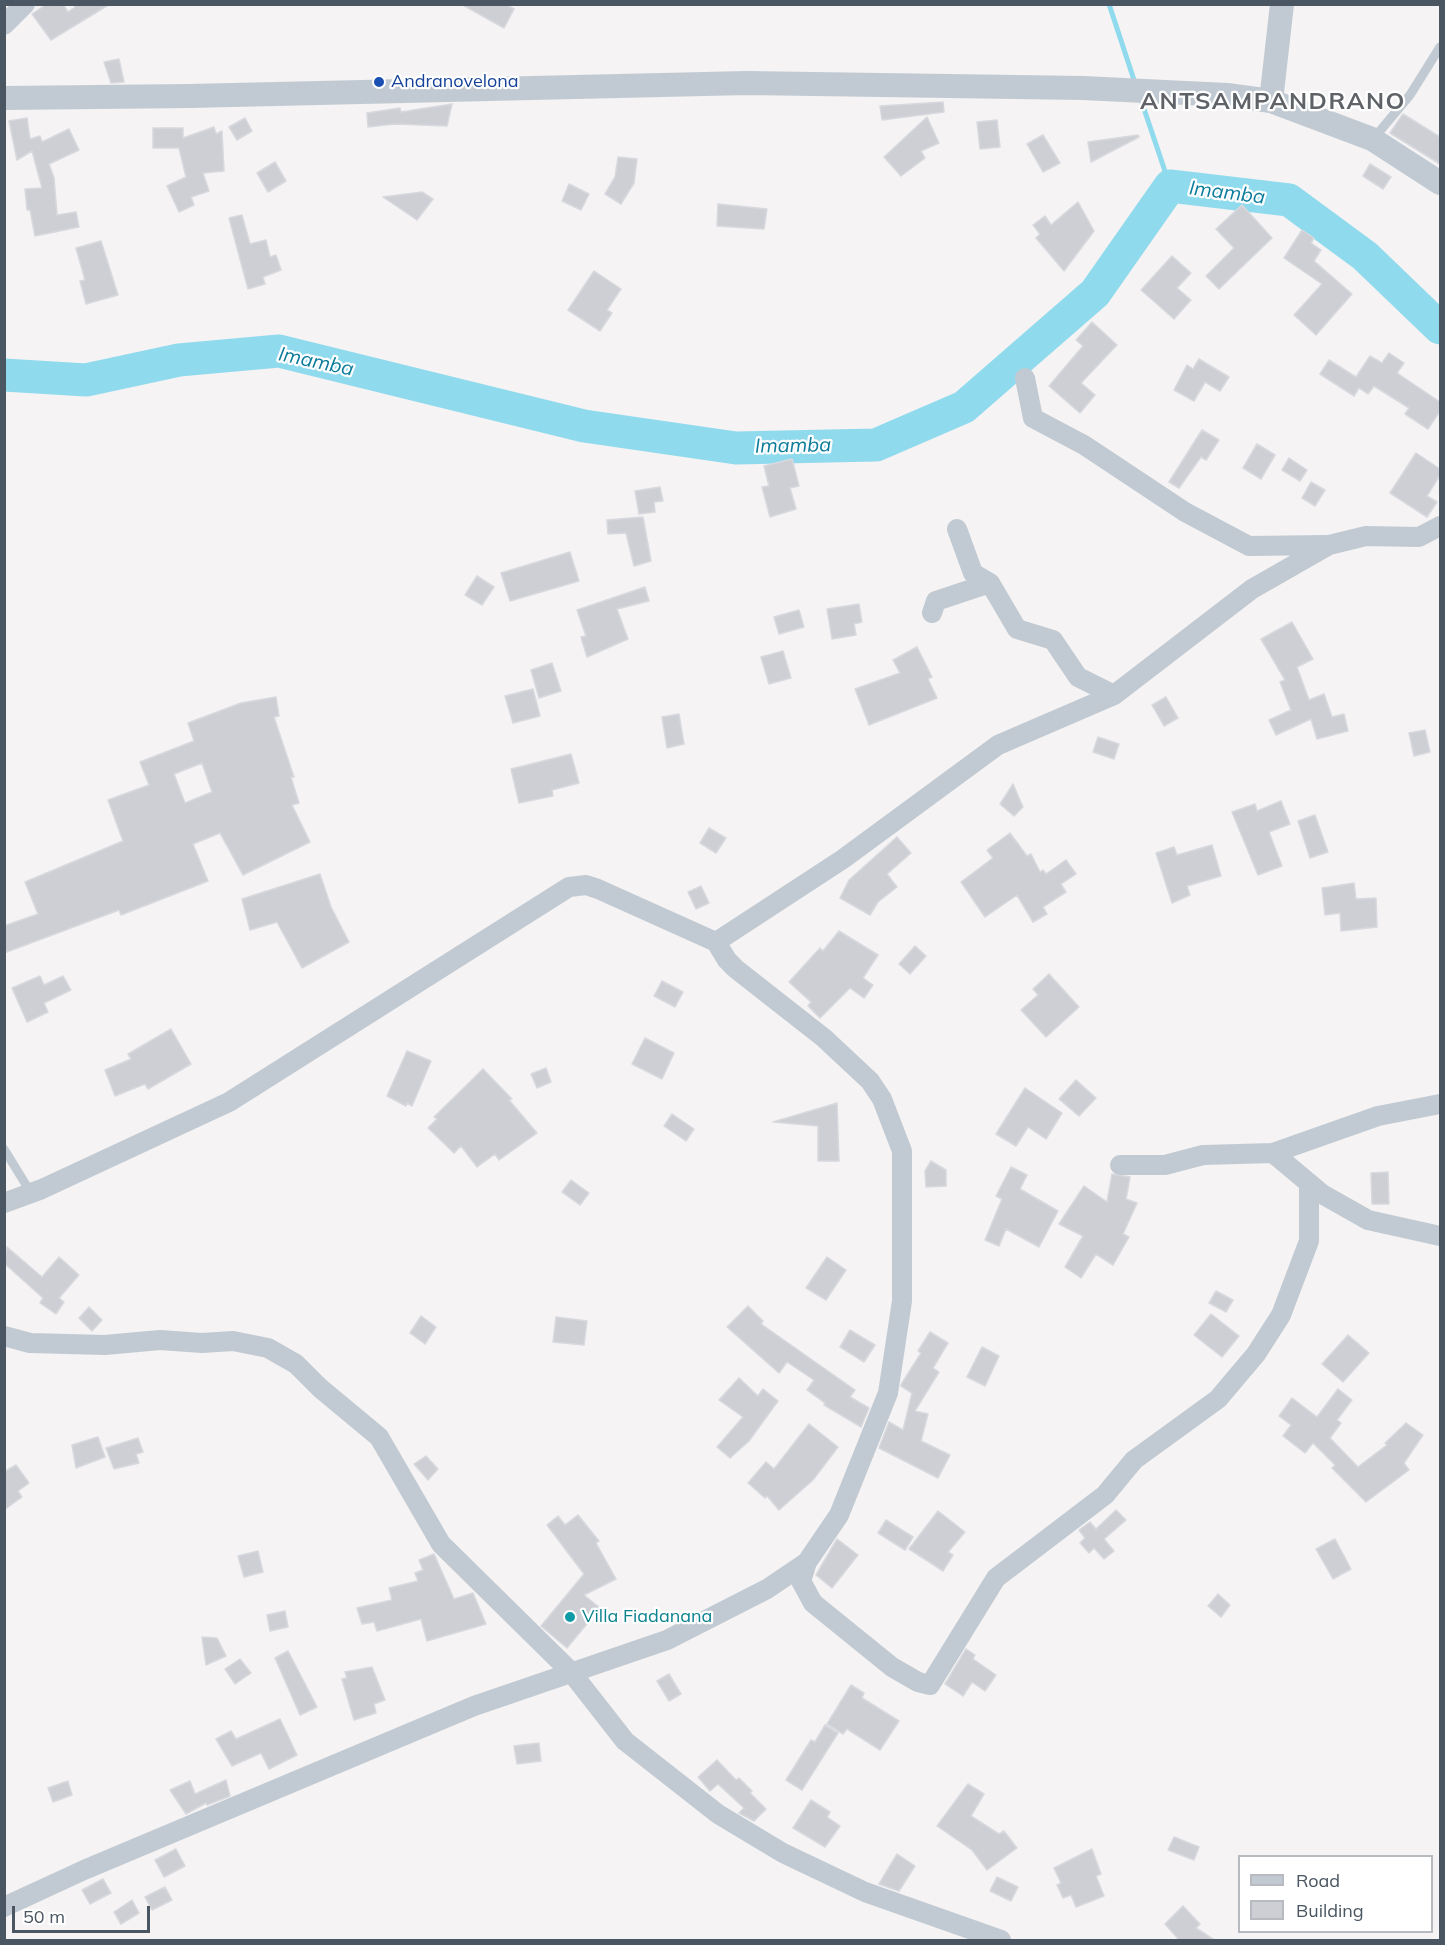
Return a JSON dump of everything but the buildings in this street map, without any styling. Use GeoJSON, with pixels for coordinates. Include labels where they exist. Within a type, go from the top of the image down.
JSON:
{"type":"FeatureCollection","features":[{"type":"Feature","properties":{"kind":"street"},"geometry":{"type":"LineString","coordinates":[[4,25],[25,4]]}},
{"type":"Feature","properties":{"kind":"street"},"geometry":{"type":"LineString","coordinates":[[1271,101],[1282,4]]}},
{"type":"Feature","properties":{"kind":"street"},"geometry":{"type":"LineString","coordinates":[[9,94],[747,83],[1083,88],[1227,95],[1271,101],[1372,139],[1440,183]]}},
{"type":"Feature","properties":{"kind":"street"},"geometry":{"type":"LineString","coordinates":[[1025,378],[1033,418],[1084,445],[1185,512],[1249,546],[1329,545],[1366,536],[1419,537],[1440,526]]}},
{"type":"Feature","properties":{"kind":"street"},"geometry":{"type":"LineString","coordinates":[[957,529],[973,573],[990,583],[1017,629],[1053,639],[1078,677],[1114,695]]}},
{"type":"Feature","properties":{"kind":"street"},"geometry":{"type":"LineString","coordinates":[[716,942],[843,859],[998,745],[1114,695],[1252,589],[1329,545]]}},
{"type":"Feature","properties":{"kind":"street"},"geometry":{"type":"LineString","coordinates":[[932,613],[936,601],[990,583]]}},
{"type":"Feature","properties":{"kind":"street"},"geometry":{"type":"LineString","coordinates":[[4,1203],[31,1193],[229,1102],[568,887],[586,885],[598,889],[716,942],[727,960],[736,969],[824,1038],[870,1081],[882,1099],[903,1151],[902,1301],[888,1393],[839,1515],[807,1562],[801,1581],[813,1603],[892,1667],[918,1682],[930,1685],[996,1578],[1105,1495],[1134,1460],[1218,1399],[1256,1354],[1281,1315],[1309,1241],[1309,1183]]}},
{"type":"Feature","properties":{"kind":"street"},"geometry":{"type":"LineString","coordinates":[[1120,1166],[1165,1165],[1203,1155],[1273,1153],[1378,1116],[1440,1104]]}},
{"type":"Feature","properties":{"kind":"street"},"geometry":{"type":"LineString","coordinates":[[1273,1153],[1309,1183],[1368,1220],[1440,1236]]}},
{"type":"Feature","properties":{"kind":"street"},"geometry":{"type":"LineString","coordinates":[[4,1336],[30,1342],[95,1344],[160,1340],[202,1343],[232,1341],[268,1348],[296,1364],[320,1388],[379,1437],[441,1544],[571,1672],[625,1741],[718,1814],[783,1853],[865,1892],[1001,1941]]}},
{"type":"Feature","properties":{"kind":"street"},"geometry":{"type":"LineString","coordinates":[[4,1907],[84,1870],[474,1706],[667,1640],[767,1589],[807,1562]]}},
{"type":"Feature","properties":{"kind":"lane"},"geometry":{"type":"LineString","coordinates":[[1372,139],[1410,94],[1440,47]]}},
{"type":"Feature","properties":{"kind":"lane"},"geometry":{"type":"LineString","coordinates":[[4,1149],[31,1193]]}},
{"type":"Feature","properties":{"kind":"waterway"},"geometry":{"type":"LineString","coordinates":[[1109,4],[1135,83]]}},
{"type":"Feature","properties":{"kind":"waterway"},"geometry":{"type":"LineString","coordinates":[[1140,97],[1170,186]]}},
{"type":"Feature","properties":{"kind":"waterway","name":"Imamba"},"geometry":{"type":"LineString","coordinates":[[4,375],[86,380],[179,360],[279,351],[584,426],[736,448],[876,445],[964,407],[1095,293],[1170,186],[1289,200],[1365,256],[1440,328]]}},
{"type":"Feature","properties":{"kind":"place","name":"Andranovelona"},"geometry":{"type":"Point","coordinates":[379,82]}},
{"type":"Feature","properties":{"kind":"place","name":"Villa Fiadanana"},"geometry":{"type":"Point","coordinates":[570,1617]}},
{"type":"Feature","properties":{"kind":"district","name":"ANTSAMPANDRANO"},"geometry":{"type":"Point","coordinates":[1273,102]}}]}
